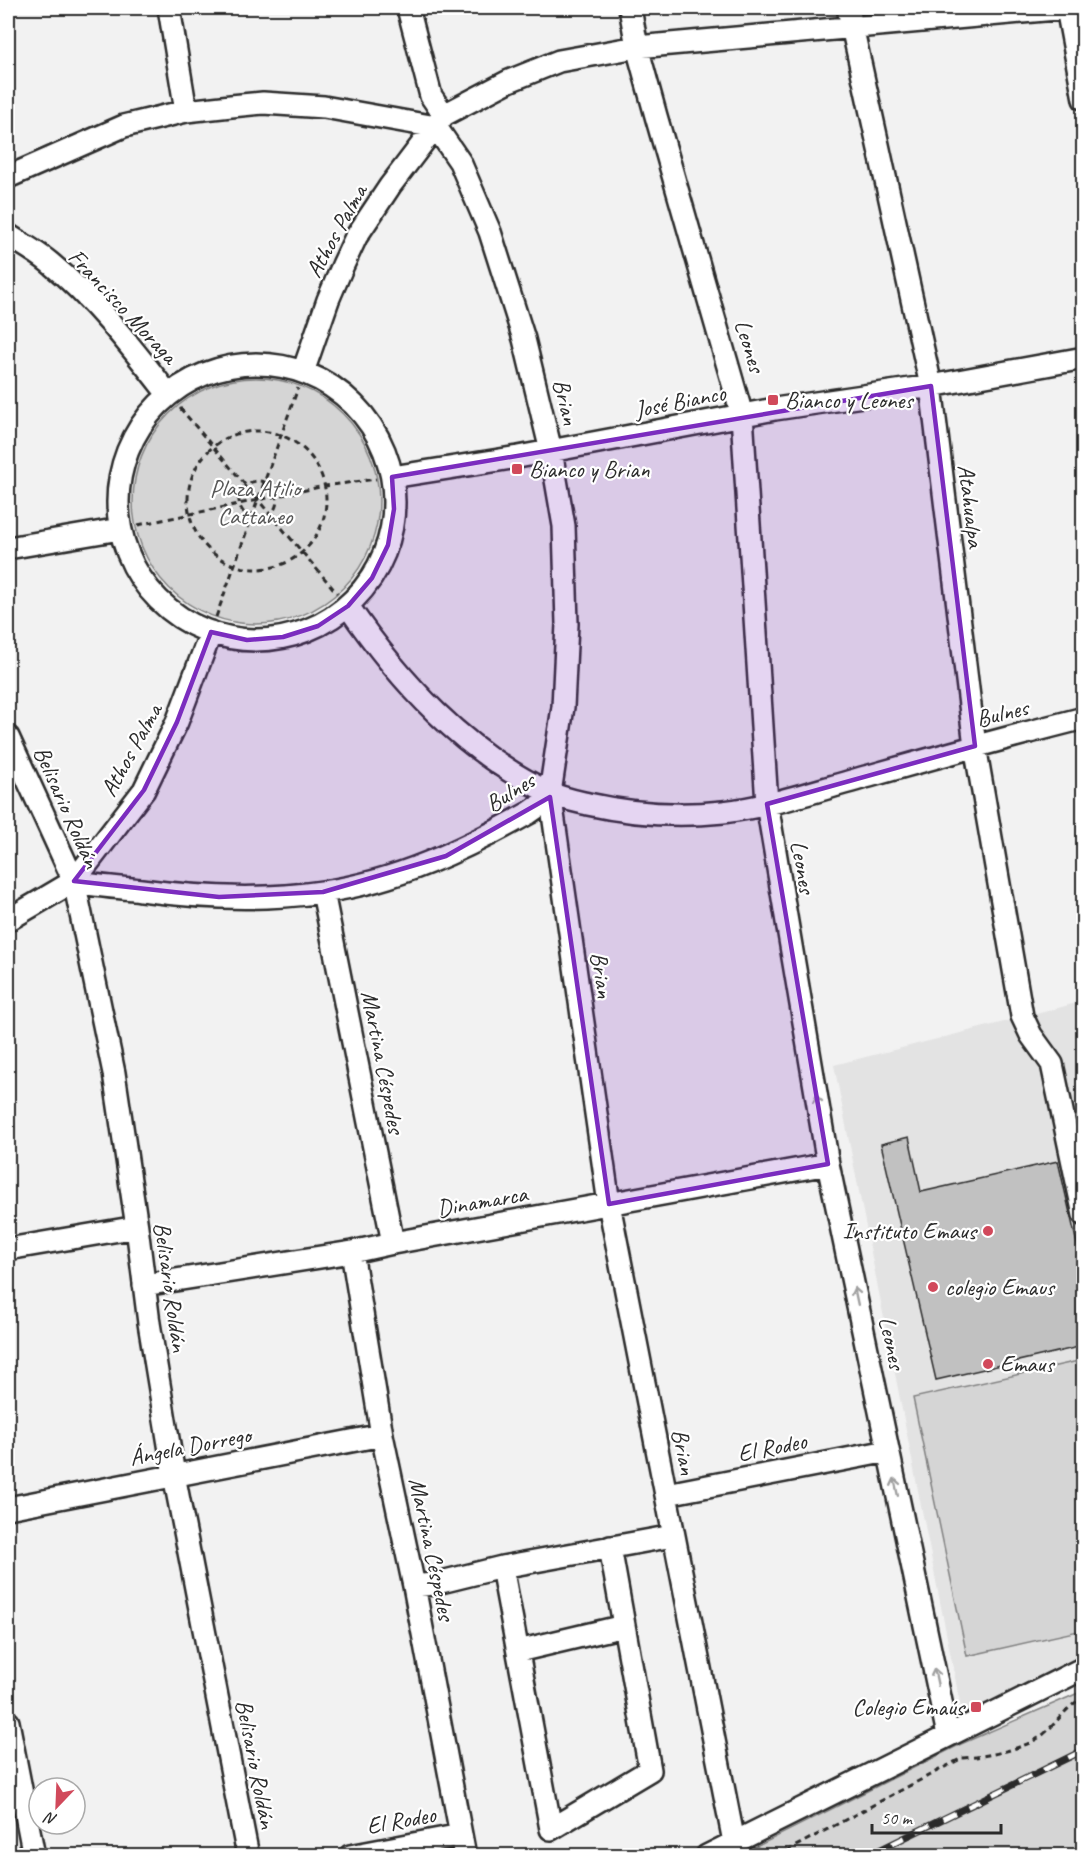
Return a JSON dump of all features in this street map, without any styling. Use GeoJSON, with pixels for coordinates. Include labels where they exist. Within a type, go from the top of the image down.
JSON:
{"type":"FeatureCollection","features":[{"type":"Feature","properties":{"kind":"street"},"geometry":{"type":"LineString","coordinates":[[169,8],[186,111]]}},
{"type":"Feature","properties":{"kind":"street","name":"Brian"},"geometry":{"type":"LineString","coordinates":[[408,8],[431,96],[440,121],[490,232],[524,339],[551,451],[564,526],[567,624],[563,707],[550,793],[609,1204],[734,1842]]}},
{"type":"Feature","properties":{"kind":"street","name":"Leones"},"geometry":{"type":"LineString","coordinates":[[630,8],[637,47],[742,415],[767,804],[828,1164],[948,1734]]}},
{"type":"Feature","properties":{"kind":"street"},"geometry":{"type":"LineString","coordinates":[[8,177],[124,126],[186,111],[263,103],[440,121],[509,81],[550,64],[594,53],[850,17],[1067,8],[1083,99]]}},
{"type":"Feature","properties":{"kind":"street","name":"Atahualpa"},"geometry":{"type":"LineString","coordinates":[[850,17],[931,386],[975,746],[1022,1016],[1031,1035],[1052,1064],[1083,1215]]}},
{"type":"Feature","properties":{"kind":"street","name":"Athos Palma"},"geometry":{"type":"LineString","coordinates":[[303,372],[328,300],[356,237],[390,186],[440,121]]}},
{"type":"Feature","properties":{"kind":"street","name":"Francisco Moraga"},"geometry":{"type":"LineString","coordinates":[[8,235],[49,262],[66,277],[134,351],[168,394]]}},
{"type":"Feature","properties":{"kind":"street","name":"José Bianco"},"geometry":{"type":"LineString","coordinates":[[392,477],[1083,358]]}},
{"type":"Feature","properties":{"kind":"street"},"geometry":{"type":"LineString","coordinates":[[257,364],[303,372],[344,395],[374,430],[392,477],[394,509],[388,545],[372,578],[348,606],[318,626],[283,638],[247,640],[211,632],[178,616],[152,593],[132,563],[120,529],[117,491],[125,455],[143,422],[168,394],[210,371],[257,364]]}},
{"type":"Feature","properties":{"kind":"street"},"geometry":{"type":"LineString","coordinates":[[8,548],[120,529]]}},
{"type":"Feature","properties":{"kind":"street"},"geometry":{"type":"LineString","coordinates":[[348,606],[382,653],[442,720],[480,750],[550,793]]}},
{"type":"Feature","properties":{"kind":"street","name":"Athos Palma"},"geometry":{"type":"LineString","coordinates":[[74,881],[144,790],[177,722],[211,632]]}},
{"type":"Feature","properties":{"kind":"street","name":"Bulnes"},"geometry":{"type":"LineString","coordinates":[[74,881],[171,894],[219,897],[285,896],[323,892],[389,876],[446,855],[529,813],[539,806],[550,793],[614,810],[651,815],[725,812],[767,804],[1083,718]]}},
{"type":"Feature","properties":{"kind":"street","name":"Belisario Roldán"},"geometry":{"type":"LineString","coordinates":[[8,737],[74,881],[114,1073],[174,1474],[248,1856]]}},
{"type":"Feature","properties":{"kind":"street"},"geometry":{"type":"LineString","coordinates":[[8,920],[74,881]]}},
{"type":"Feature","properties":{"kind":"street","name":"Martina Céspedes"},"geometry":{"type":"LineString","coordinates":[[323,892],[393,1243]]}},
{"type":"Feature","properties":{"kind":"street","name":"Dinamarca"},"geometry":{"type":"LineString","coordinates":[[144,1285],[352,1252],[828,1164]]}},
{"type":"Feature","properties":{"kind":"street"},"geometry":{"type":"LineString","coordinates":[[8,1249],[137,1227]]}},
{"type":"Feature","properties":{"kind":"street","name":"Martina Céspedes"},"geometry":{"type":"LineString","coordinates":[[352,1252],[382,1435],[414,1586],[463,1845]]}},
{"type":"Feature","properties":{"kind":"street","name":"Ángela Dorrego"},"geometry":{"type":"LineString","coordinates":[[8,1508],[382,1435]]}},
{"type":"Feature","properties":{"kind":"street","name":"El Rodeo"},"geometry":{"type":"LineString","coordinates":[[667,1494],[888,1450]]}},
{"type":"Feature","properties":{"kind":"street"},"geometry":{"type":"LineString","coordinates":[[414,1586],[433,1584],[502,1567],[673,1536]]}},
{"type":"Feature","properties":{"kind":"street"},"geometry":{"type":"LineString","coordinates":[[502,1567],[551,1829],[650,1770],[610,1548]]}},
{"type":"Feature","properties":{"kind":"street"},"geometry":{"type":"LineString","coordinates":[[518,1651],[624,1626]]}},
{"type":"Feature","properties":{"kind":"street"},"geometry":{"type":"LineString","coordinates":[[707,1856],[1083,1668]]}},
{"type":"Feature","properties":{"kind":"street"},"geometry":{"type":"LineString","coordinates":[[8,1722],[34,1856]]}},
{"type":"Feature","properties":{"kind":"street","name":"El Rodeo"},"geometry":{"type":"LineString","coordinates":[[350,1856],[463,1845]]}},
{"type":"Feature","properties":{"kind":"path"},"geometry":{"type":"LineString","coordinates":[[211,632],[303,372]]}},
{"type":"Feature","properties":{"kind":"path"},"geometry":{"type":"LineString","coordinates":[[168,394],[348,606]]}},
{"type":"Feature","properties":{"kind":"path"},"geometry":{"type":"LineString","coordinates":[[246,431],[264,431],[282,435],[297,443],[310,455],[320,470],[327,504],[323,522],[315,539],[289,562],[273,568],[256,570],[235,566],[206,548],[195,533],[188,515],[187,495],[191,477],[199,460],[212,446],[228,436],[246,431]]}},
{"type":"Feature","properties":{"kind":"path"},"geometry":{"type":"LineString","coordinates":[[120,529],[325,486],[392,477]]}},
{"type":"Feature","properties":{"kind":"path"},"geometry":{"type":"LineString","coordinates":[[255,482],[265,483],[273,489],[277,503],[271,514],[262,518],[252,518],[244,512],[240,504],[240,494],[246,485],[255,482]]}},
{"type":"Feature","properties":{"kind":"path"},"geometry":{"type":"LineString","coordinates":[[777,1856],[962,1758],[976,1757],[1034,1741],[1046,1732],[1070,1705],[1083,1697]]}},
{"type":"Feature","properties":{"kind":"highlighted area"},"geometry":{"type":"Polygon","coordinates":[[[931,386],[975,746],[767,804],[828,1164],[609,1204],[550,797],[446,856],[323,892],[219,897],[74,881],[144,790],[177,722],[211,632],[247,640],[283,637],[318,626],[348,606],[372,578],[388,545],[394,509],[392,477],[931,386]]]}},
{"type":"Feature","properties":{"kind":"shaded area","name":"Emaus"},"geometry":{"type":"Polygon","coordinates":[[[1083,1001],[1083,1663],[973,1718],[961,1708],[834,1065],[1083,1001]]]}},
{"type":"Feature","properties":{"kind":"green space","name":"Plaza Atilio Cattaneo"},"geometry":{"type":"Polygon","coordinates":[[[256,378],[280,381],[303,388],[324,399],[343,414],[358,433],[369,454],[376,477],[379,501],[376,525],[369,548],[358,569],[343,588],[324,603],[303,614],[280,621],[256,624],[232,621],[209,614],[188,603],[169,588],[154,569],[143,548],[136,525],[133,501],[136,477],[143,454],[154,433],[169,414],[188,399],[209,388],[232,381],[256,378]]]}},
{"type":"Feature","properties":{"kind":"green space"},"geometry":{"type":"Polygon","coordinates":[[[1083,1360],[1083,1630],[967,1656],[913,1398],[1083,1360]]]}},
{"type":"Feature","properties":{"kind":"green space"},"geometry":{"type":"Polygon","coordinates":[[[1083,1691],[1083,1855],[740,1855],[961,1744],[1083,1691]]]}},
{"type":"Feature","properties":{"kind":"building","name":"Instituto Emaus"},"geometry":{"type":"Polygon","coordinates":[[[909,1137],[921,1192],[1058,1161],[1083,1270],[1083,1346],[936,1380],[881,1144],[909,1137]]]}},
{"type":"Feature","properties":{"kind":"railway"},"geometry":{"type":"LineString","coordinates":[[867,1856],[1084,1750]]}},
{"type":"Feature","properties":{"kind":"place","name":"Bianco y Leones"},"geometry":{"type":"Point","coordinates":[773,400]}},
{"type":"Feature","properties":{"kind":"place","name":"Bianco y Brian"},"geometry":{"type":"Point","coordinates":[517,469]}},
{"type":"Feature","properties":{"kind":"place","name":"Instituto Emaus"},"geometry":{"type":"Point","coordinates":[988,1231]}},
{"type":"Feature","properties":{"kind":"place","name":"colegio Emaus"},"geometry":{"type":"Point","coordinates":[933,1287]}},
{"type":"Feature","properties":{"kind":"place","name":"Emaus"},"geometry":{"type":"Point","coordinates":[988,1364]}},
{"type":"Feature","properties":{"kind":"place","name":"Colegio Emaús"},"geometry":{"type":"Point","coordinates":[976,1707]}}]}
